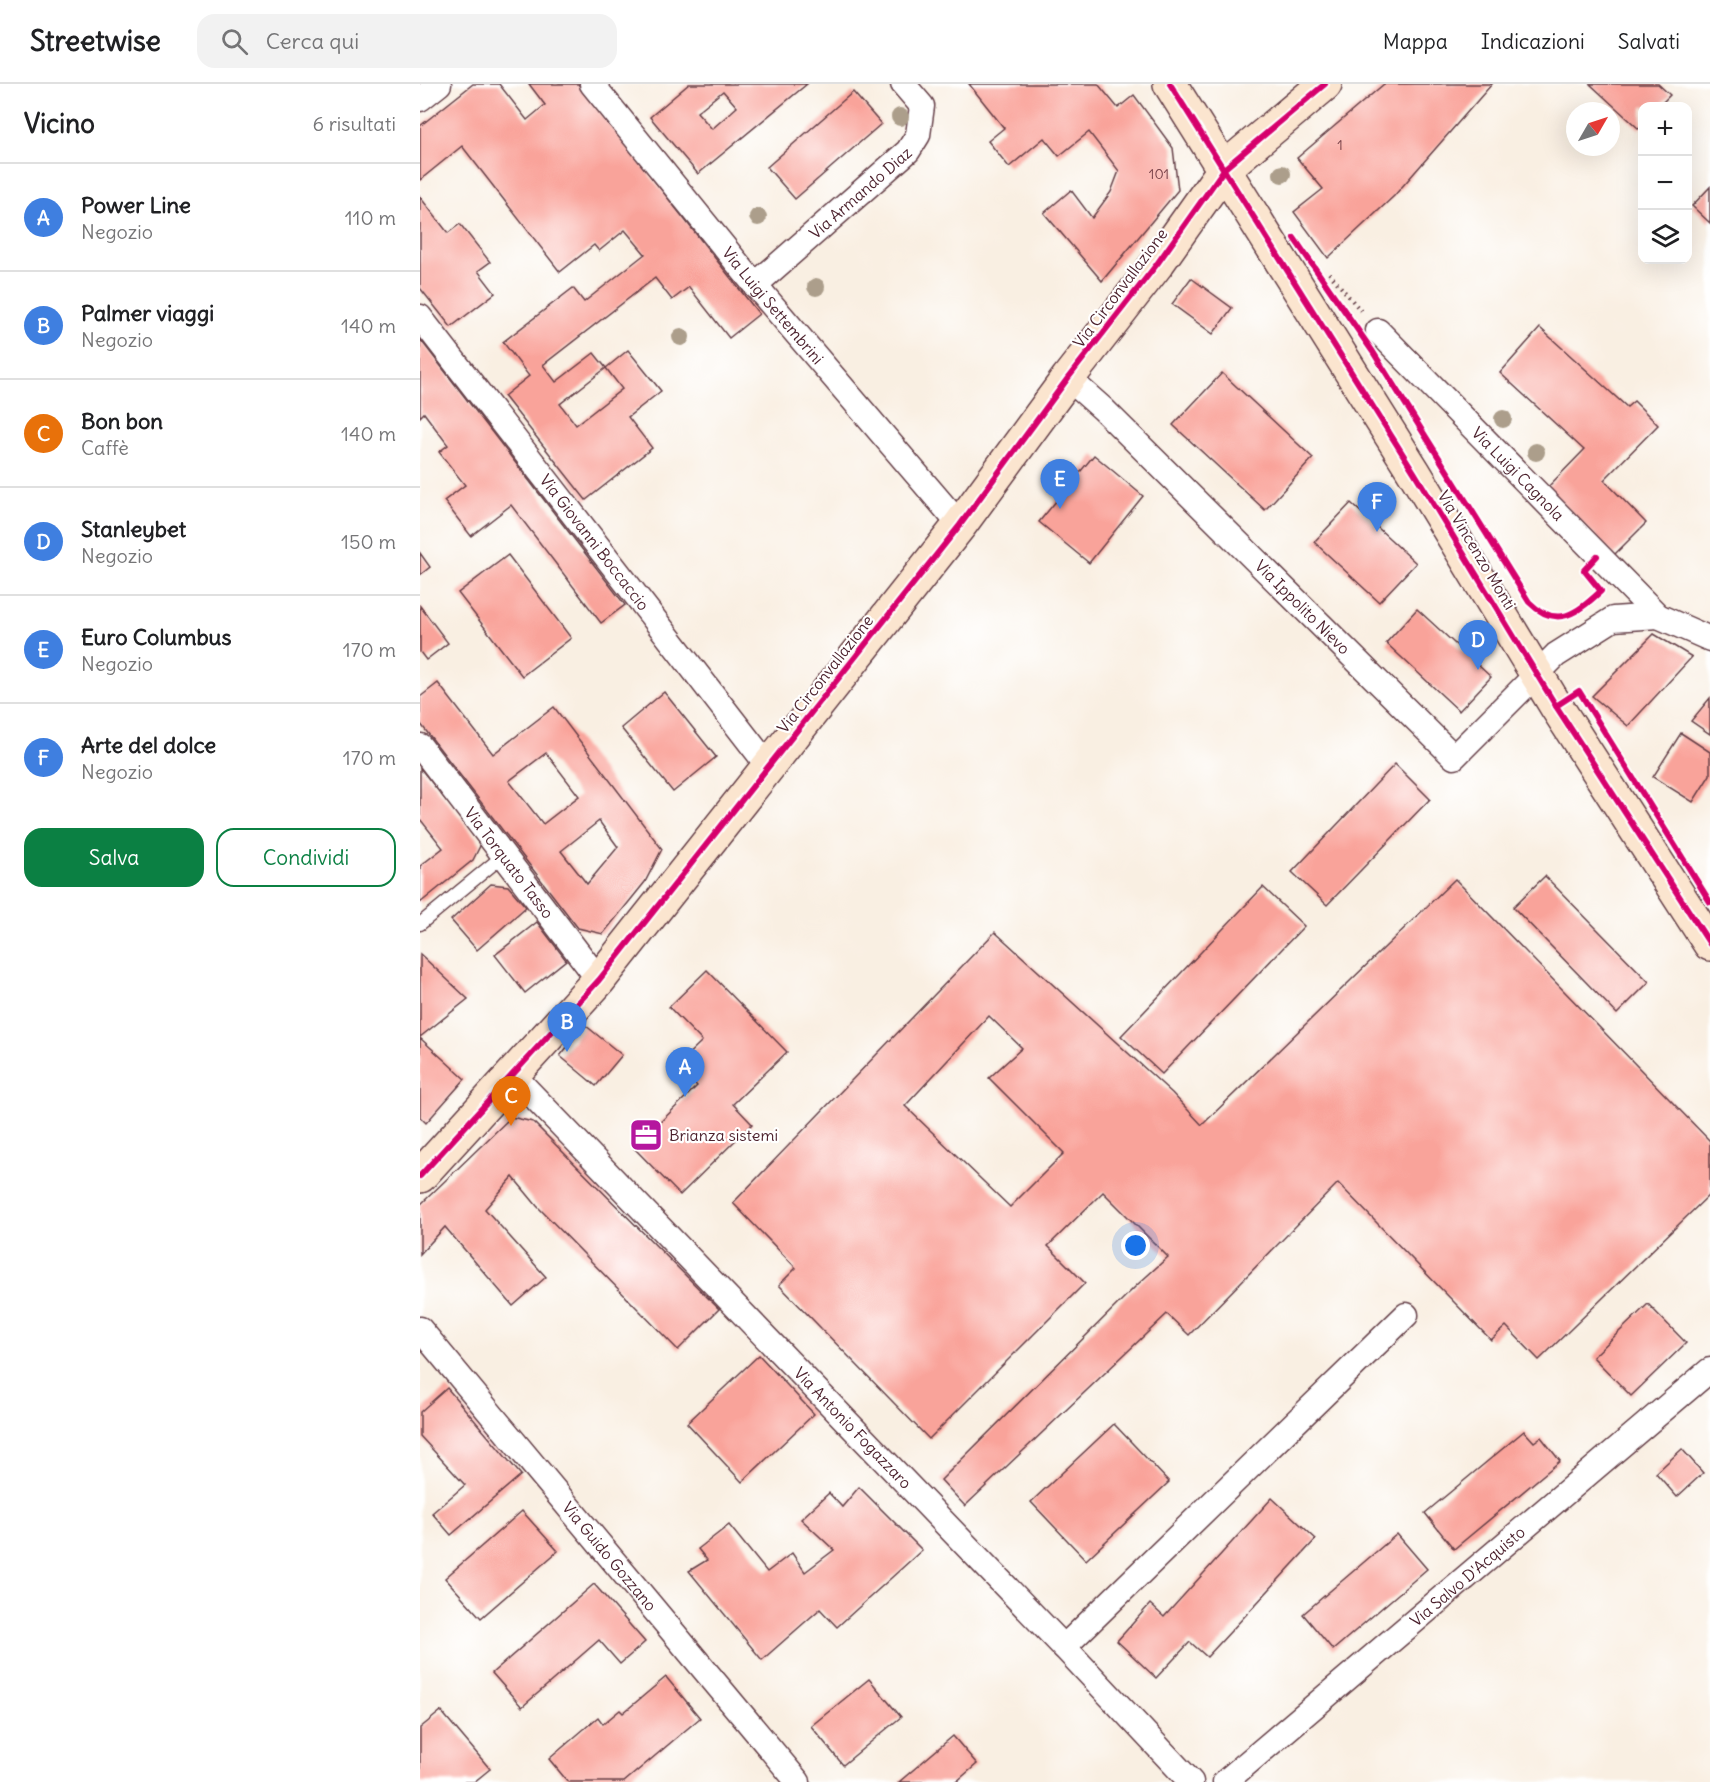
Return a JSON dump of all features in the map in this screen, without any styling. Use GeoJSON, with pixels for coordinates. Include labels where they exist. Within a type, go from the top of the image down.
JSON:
{"type":"FeatureCollection","features":[{"type":"Feature","properties":{"kind":"street"},"geometry":{"type":"LineString","coordinates":[[420,99],[439,84]]}},
{"type":"Feature","properties":{"kind":"street","name":"Via Luigi Settembrini"},"geometry":{"type":"LineString","coordinates":[[592,84],[755,285],[960,525]]}},
{"type":"Feature","properties":{"kind":"street","name":"Via Armando Diaz"},"geometry":{"type":"LineString","coordinates":[[755,285],[908,151],[918,135],[922,106],[903,84]]}},
{"type":"Feature","properties":{"kind":"street","name":"Via Vincenzo Monti"},"geometry":{"type":"LineString","coordinates":[[1170,84],[1225,168],[1538,675],[1710,944]]}},
{"type":"Feature","properties":{"kind":"street","name":"Via Circonvallazione"},"geometry":{"type":"LineString","coordinates":[[420,1176],[600,980],[960,525],[1068,378],[1157,264],[1225,168],[1325,84]]}},
{"type":"Feature","properties":{"kind":"street","name":"Via Giovanni Boccaccio"},"geometry":{"type":"LineString","coordinates":[[420,317],[769,767]]}},
{"type":"Feature","properties":{"kind":"street","name":"Via Luigi Cagnola"},"geometry":{"type":"LineString","coordinates":[[1378,331],[1658,616],[1710,639]]}},
{"type":"Feature","properties":{"kind":"street","name":"Via Ippolito Nievo"},"geometry":{"type":"LineString","coordinates":[[1068,378],[1454,757],[1538,675]]}},
{"type":"Feature","properties":{"kind":"street","name":"Via Luigi Cagnola"},"geometry":{"type":"LineString","coordinates":[[1538,675],[1556,655],[1613,619],[1658,616]]}},
{"type":"Feature","properties":{"kind":"street","name":"Via Torquato Tasso"},"geometry":{"type":"LineString","coordinates":[[420,746],[600,980]]}},
{"type":"Feature","properties":{"kind":"street","name":"Via Antonio Fogazzaro"},"geometry":{"type":"LineString","coordinates":[[513,1076],[1064,1647],[1191,1782]]}},
{"type":"Feature","properties":{"kind":"street"},"geometry":{"type":"LineString","coordinates":[[1064,1647],[1406,1315]]}},
{"type":"Feature","properties":{"kind":"street","name":"Via Guido Gozzano"},"geometry":{"type":"LineString","coordinates":[[420,1329],[798,1782]]}},
{"type":"Feature","properties":{"kind":"street","name":"Via Salvo D'Acquisto"},"geometry":{"type":"LineString","coordinates":[[1225,1782],[1710,1370]]}},
{"type":"Feature","properties":{"kind":"lane"},"geometry":{"type":"LineString","coordinates":[[420,924],[504,855]]}},
{"type":"Feature","properties":{"kind":"path"},"geometry":{"type":"LineString","coordinates":[[1324,272],[1326,283]]}},
{"type":"Feature","properties":{"kind":"path"},"geometry":{"type":"LineString","coordinates":[[1324,272],[1378,331]]}},
{"type":"Feature","properties":{"kind":"building"},"geometry":{"type":"Polygon","coordinates":[[[473,84],[499,84],[527,120],[545,105],[529,84],[578,84],[759,314],[729,338],[689,287],[672,300],[655,278],[543,365],[556,382],[594,353],[606,368],[628,350],[661,391],[628,417],[652,448],[586,500],[504,396],[529,376],[503,342],[573,288],[584,302],[645,254],[625,230],[599,251],[594,245],[560,272],[462,146],[420,180],[420,126],[473,84]],[[606,368],[560,404],[576,425],[622,389],[606,368]]]}},
{"type":"Feature","properties":{"kind":"building"},"geometry":{"type":"Polygon","coordinates":[[[689,84],[807,84],[698,174],[650,117],[689,84]],[[723,91],[697,112],[712,129],[737,107],[723,91]]]}},
{"type":"Feature","properties":{"kind":"building"},"geometry":{"type":"Polygon","coordinates":[[[969,84],[1098,84],[1118,108],[1134,95],[1173,148],[1178,190],[1102,281],[1044,213],[1071,190],[1092,218],[1111,192],[1119,171],[1089,132],[1059,156],[1044,138],[1009,167],[988,141],[1004,128],[969,84]]]}},
{"type":"Feature","properties":{"kind":"building"},"geometry":{"type":"Polygon","coordinates":[[[1384,84],[1492,84],[1394,196],[1328,258],[1294,212],[1323,189],[1297,158],[1384,84]]]}},
{"type":"Feature","properties":{"kind":"building"},"geometry":{"type":"Polygon","coordinates":[[[1590,84],[1658,84],[1670,95],[1663,102],[1638,102],[1638,128],[1620,112],[1620,102],[1610,102],[1590,84]]]}},
{"type":"Feature","properties":{"kind":"building"},"geometry":{"type":"Polygon","coordinates":[[[853,92],[881,124],[795,199],[767,167],[853,92]]]}},
{"type":"Feature","properties":{"kind":"building"},"geometry":{"type":"Polygon","coordinates":[[[1710,187],[1710,223],[1692,206],[1710,187]]]}},
{"type":"Feature","properties":{"kind":"building"},"geometry":{"type":"Polygon","coordinates":[[[420,197],[448,233],[460,224],[490,262],[478,271],[495,293],[451,327],[420,288],[420,197]]]}},
{"type":"Feature","properties":{"kind":"building"},"geometry":{"type":"Polygon","coordinates":[[[1191,278],[1232,308],[1213,334],[1172,304],[1191,278]]]}},
{"type":"Feature","properties":{"kind":"building"},"geometry":{"type":"Polygon","coordinates":[[[1540,328],[1627,407],[1634,401],[1658,425],[1604,480],[1646,523],[1614,555],[1547,488],[1584,450],[1500,373],[1540,328]]]}},
{"type":"Feature","properties":{"kind":"building"},"geometry":{"type":"Polygon","coordinates":[[[420,339],[625,605],[601,623],[511,505],[471,536],[444,501],[465,485],[439,452],[448,445],[424,413],[420,417],[420,339]]]}},
{"type":"Feature","properties":{"kind":"building"},"geometry":{"type":"Polygon","coordinates":[[[1222,373],[1313,458],[1265,510],[1173,425],[1222,373]]]}},
{"type":"Feature","properties":{"kind":"building"},"geometry":{"type":"Polygon","coordinates":[[[1094,455],[1143,496],[1089,563],[1039,522],[1094,455]]]}},
{"type":"Feature","properties":{"kind":"building"},"geometry":{"type":"Polygon","coordinates":[[[1351,503],[1416,563],[1379,602],[1314,542],[1351,503]]]}},
{"type":"Feature","properties":{"kind":"building"},"geometry":{"type":"Polygon","coordinates":[[[420,553],[430,567],[420,575],[420,553]]]}},
{"type":"Feature","properties":{"kind":"building"},"geometry":{"type":"Polygon","coordinates":[[[508,555],[571,638],[522,676],[458,593],[508,555]]]}},
{"type":"Feature","properties":{"kind":"building"},"geometry":{"type":"Polygon","coordinates":[[[420,606],[448,643],[426,660],[420,652],[420,606]]]}},
{"type":"Feature","properties":{"kind":"building"},"geometry":{"type":"Polygon","coordinates":[[[1417,609],[1491,677],[1459,711],[1386,643],[1417,609]]]}},
{"type":"Feature","properties":{"kind":"building"},"geometry":{"type":"Polygon","coordinates":[[[1654,634],[1692,657],[1628,726],[1592,696],[1654,634]]]}},
{"type":"Feature","properties":{"kind":"building"},"geometry":{"type":"Polygon","coordinates":[[[438,683],[493,754],[554,707],[662,849],[645,882],[603,934],[578,928],[420,723],[420,697],[438,683]],[[546,753],[509,781],[543,824],[579,796],[546,753]],[[599,821],[561,851],[587,884],[618,847],[599,821]]]}},
{"type":"Feature","properties":{"kind":"building"},"geometry":{"type":"Polygon","coordinates":[[[664,692],[716,757],[673,792],[621,728],[664,692]]]}},
{"type":"Feature","properties":{"kind":"building"},"geometry":{"type":"Polygon","coordinates":[[[1710,698],[1710,734],[1691,721],[1710,698]]]}},
{"type":"Feature","properties":{"kind":"building"},"geometry":{"type":"Polygon","coordinates":[[[1681,733],[1710,752],[1710,775],[1693,802],[1653,777],[1681,733]]]}},
{"type":"Feature","properties":{"kind":"building"},"geometry":{"type":"Polygon","coordinates":[[[1395,764],[1430,799],[1327,905],[1292,872],[1395,764]]]}},
{"type":"Feature","properties":{"kind":"building"},"geometry":{"type":"Polygon","coordinates":[[[420,768],[481,844],[473,860],[420,903],[420,866],[443,848],[420,819],[420,768]]]}},
{"type":"Feature","properties":{"kind":"building"},"geometry":{"type":"Polygon","coordinates":[[[1545,876],[1649,982],[1617,1014],[1513,907],[1545,876]]]}},
{"type":"Feature","properties":{"kind":"building"},"geometry":{"type":"Polygon","coordinates":[[[1455,879],[1710,1141],[1710,1194],[1539,1360],[1506,1326],[1491,1340],[1338,1183],[1189,1335],[1167,1314],[965,1506],[941,1480],[1168,1257],[1103,1192],[1048,1246],[1085,1283],[929,1439],[779,1285],[796,1268],[733,1203],[995,932],[1172,1093],[1202,1125],[1455,879]],[[989,1016],[905,1106],[1010,1207],[1064,1153],[989,1078],[1022,1048],[989,1016]]]}},
{"type":"Feature","properties":{"kind":"building"},"geometry":{"type":"Polygon","coordinates":[[[491,884],[508,886],[526,907],[477,950],[451,920],[491,884]]]}},
{"type":"Feature","properties":{"kind":"building"},"geometry":{"type":"Polygon","coordinates":[[[1263,887],[1304,926],[1162,1074],[1121,1036],[1263,887]]]}},
{"type":"Feature","properties":{"kind":"building"},"geometry":{"type":"Polygon","coordinates":[[[537,922],[566,960],[525,993],[495,955],[537,922]]]}},
{"type":"Feature","properties":{"kind":"building"},"geometry":{"type":"Polygon","coordinates":[[[420,954],[468,999],[420,1037],[420,954]]]}},
{"type":"Feature","properties":{"kind":"building"},"geometry":{"type":"Polygon","coordinates":[[[707,970],[787,1052],[733,1104],[752,1124],[680,1195],[634,1148],[697,1086],[677,1065],[702,1041],[669,1007],[707,970]]]}},
{"type":"Feature","properties":{"kind":"building"},"geometry":{"type":"Polygon","coordinates":[[[585,1025],[622,1055],[596,1086],[560,1056],[585,1025]]]}},
{"type":"Feature","properties":{"kind":"building"},"geometry":{"type":"Polygon","coordinates":[[[420,1038],[465,1079],[426,1123],[420,1117],[420,1038]]]}},
{"type":"Feature","properties":{"kind":"building"},"geometry":{"type":"Polygon","coordinates":[[[511,1117],[533,1122],[719,1309],[678,1350],[537,1206],[513,1177],[485,1209],[546,1277],[513,1306],[445,1227],[420,1254],[420,1205],[511,1117]]]}},
{"type":"Feature","properties":{"kind":"building"},"geometry":{"type":"Polygon","coordinates":[[[1648,1304],[1686,1343],[1631,1396],[1593,1357],[1648,1304]]]}},
{"type":"Feature","properties":{"kind":"building"},"geometry":{"type":"Polygon","coordinates":[[[759,1355],[814,1414],[742,1482],[687,1423],[759,1355]]]}},
{"type":"Feature","properties":{"kind":"building"},"geometry":{"type":"Polygon","coordinates":[[[447,1388],[521,1475],[451,1535],[432,1513],[465,1485],[420,1436],[420,1412],[447,1388]]]}},
{"type":"Feature","properties":{"kind":"building"},"geometry":{"type":"Polygon","coordinates":[[[1114,1424],[1169,1482],[1086,1560],[1031,1502],[1114,1424]]]}},
{"type":"Feature","properties":{"kind":"building"},"geometry":{"type":"Polygon","coordinates":[[[1524,1431],[1534,1442],[1541,1437],[1560,1461],[1454,1549],[1425,1513],[1524,1431]]]}},
{"type":"Feature","properties":{"kind":"building"},"geometry":{"type":"Polygon","coordinates":[[[1682,1449],[1703,1473],[1677,1497],[1656,1473],[1682,1449]]]}},
{"type":"Feature","properties":{"kind":"building"},"geometry":{"type":"Polygon","coordinates":[[[859,1487],[922,1550],[837,1627],[820,1609],[762,1660],[689,1571],[707,1560],[698,1549],[729,1525],[767,1572],[792,1553],[805,1572],[834,1550],[801,1519],[829,1493],[842,1507],[859,1487]]]}},
{"type":"Feature","properties":{"kind":"building"},"geometry":{"type":"Polygon","coordinates":[[[1272,1498],[1316,1539],[1207,1657],[1190,1642],[1156,1678],[1117,1641],[1150,1604],[1164,1617],[1272,1498]]]}},
{"type":"Feature","properties":{"kind":"building"},"geometry":{"type":"Polygon","coordinates":[[[522,1511],[558,1551],[481,1618],[445,1578],[522,1511]]]}},
{"type":"Feature","properties":{"kind":"building"},"geometry":{"type":"Polygon","coordinates":[[[1397,1534],[1427,1569],[1333,1650],[1303,1614],[1397,1534]]]}},
{"type":"Feature","properties":{"kind":"building"},"geometry":{"type":"Polygon","coordinates":[[[594,1584],[645,1642],[620,1664],[599,1640],[522,1707],[492,1673],[594,1584]]]}},
{"type":"Feature","properties":{"kind":"building"},"geometry":{"type":"Polygon","coordinates":[[[666,1677],[700,1718],[624,1782],[568,1782],[549,1759],[598,1717],[603,1724],[620,1710],[623,1713],[666,1677]]]}},
{"type":"Feature","properties":{"kind":"building"},"geometry":{"type":"Polygon","coordinates":[[[869,1679],[901,1717],[843,1765],[811,1726],[869,1679]]]}},
{"type":"Feature","properties":{"kind":"building"},"geometry":{"type":"Polygon","coordinates":[[[441,1711],[490,1769],[474,1782],[420,1782],[420,1728],[441,1711]]]}},
{"type":"Feature","properties":{"kind":"building"},"geometry":{"type":"Polygon","coordinates":[[[953,1736],[977,1764],[956,1782],[899,1782],[953,1736]]]}},
{"type":"Feature","properties":{"kind":"cycle path"},"geometry":{"type":"LineString","coordinates":[[1170,84],[1414,472],[1556,706],[1710,944]]}},
{"type":"Feature","properties":{"kind":"cycle path"},"geometry":{"type":"LineString","coordinates":[[420,1176],[599,980],[960,525],[1068,378],[1157,264],[1225,168],[1325,84]]}},
{"type":"Feature","properties":{"kind":"cycle path"},"geometry":{"type":"LineString","coordinates":[[1294,238],[1373,352],[1529,602],[1539,610],[1558,617],[1575,612],[1584,606],[1601,591],[1584,570],[1597,556]]}},
{"type":"Feature","properties":{"kind":"cycle path"},"geometry":{"type":"LineString","coordinates":[[1556,706],[1579,691],[1710,902]]}},
{"type":"Feature","properties":{"kind":"place","name":"Euro Columbus"},"geometry":{"type":"Point","coordinates":[1060,509]}},
{"type":"Feature","properties":{"kind":"place","name":"Arte del dolce"},"geometry":{"type":"Point","coordinates":[1377,532]}},
{"type":"Feature","properties":{"kind":"place","name":"Stanleybet"},"geometry":{"type":"Point","coordinates":[1478,670]}},
{"type":"Feature","properties":{"kind":"place","name":"Palmer viaggi"},"geometry":{"type":"Point","coordinates":[567,1052]}},
{"type":"Feature","properties":{"kind":"place","name":"Power Line"},"geometry":{"type":"Point","coordinates":[685,1097]}},
{"type":"Feature","properties":{"kind":"place","name":"Bon bon"},"geometry":{"type":"Point","coordinates":[511,1126]}},
{"type":"Feature","properties":{"kind":"place","name":"Brianza sistemi"},"geometry":{"type":"Point","coordinates":[646,1135]}}]}
